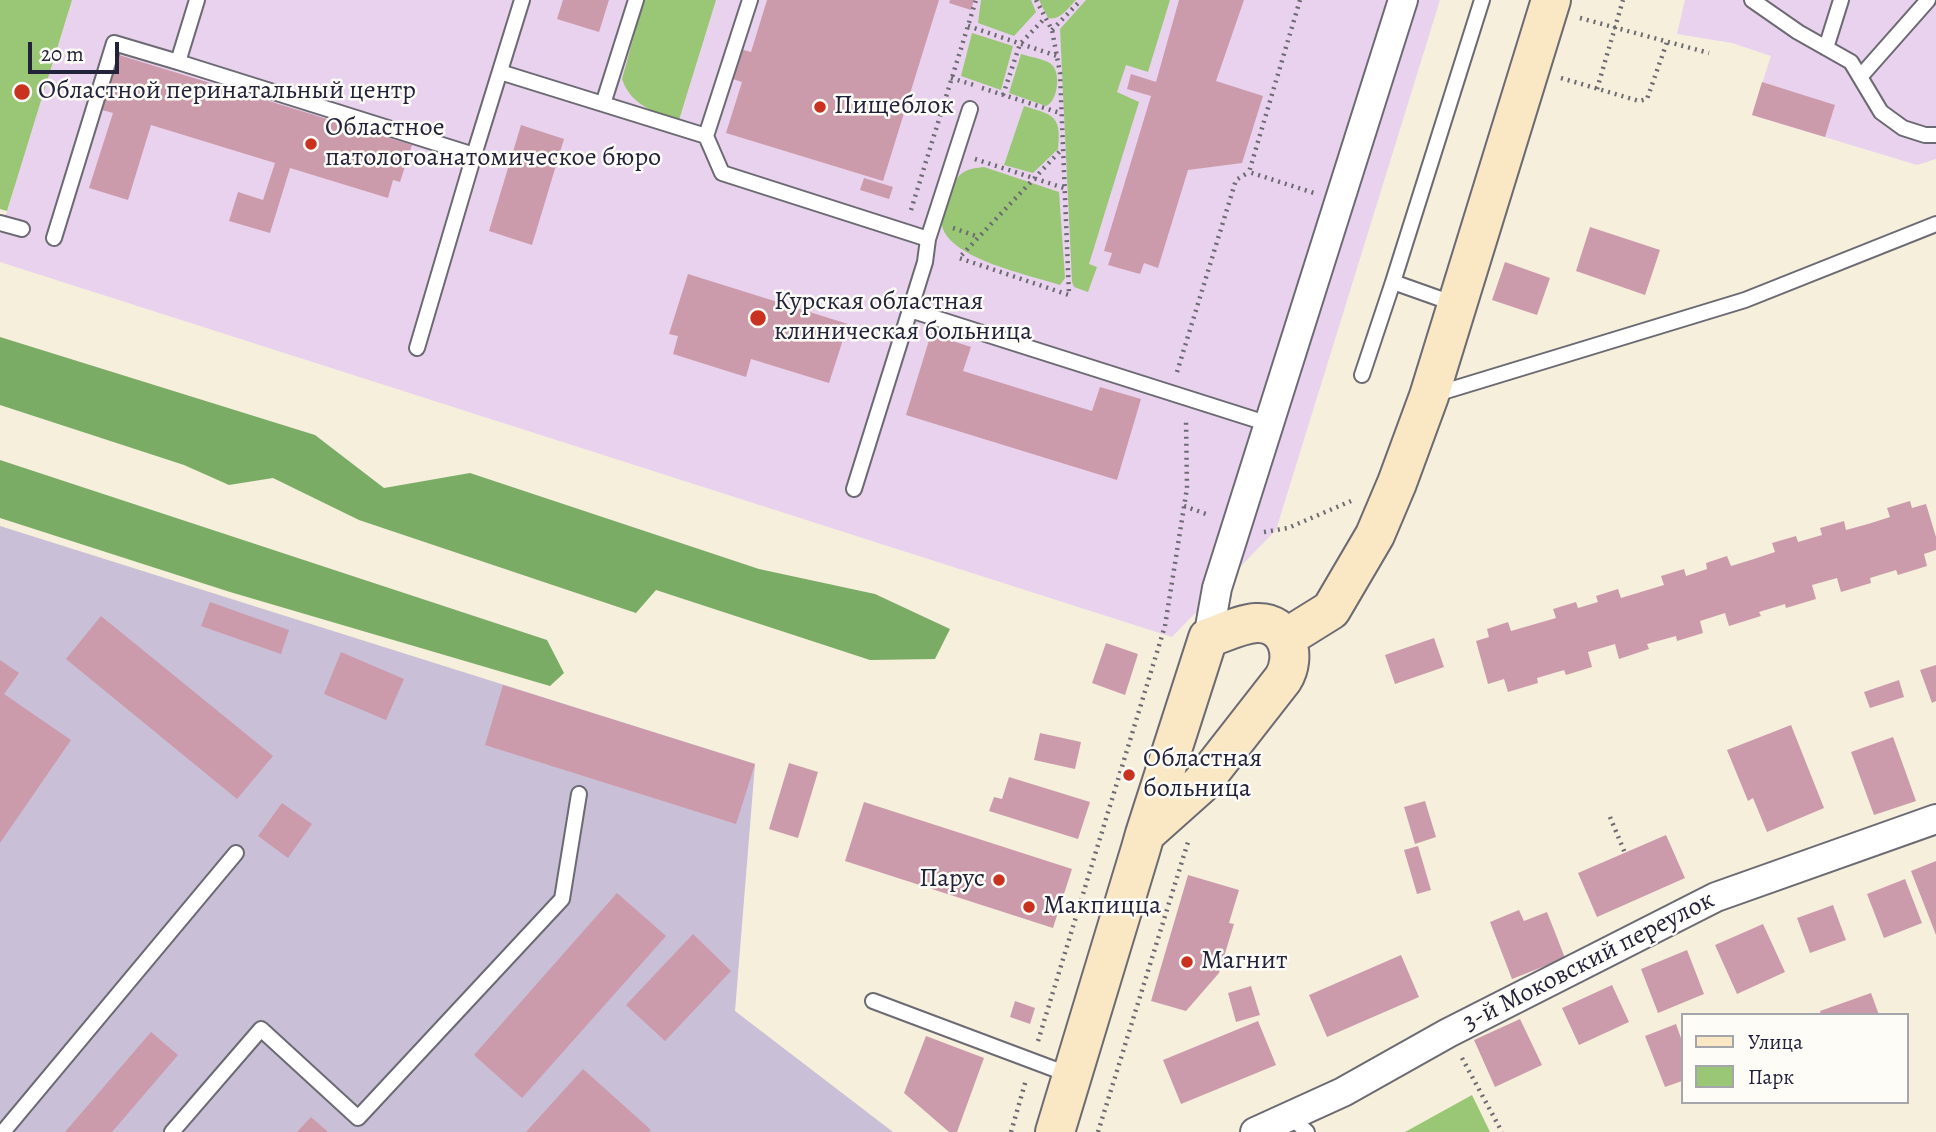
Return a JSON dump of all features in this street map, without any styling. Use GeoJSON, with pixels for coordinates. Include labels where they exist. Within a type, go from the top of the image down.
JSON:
{"type":"FeatureCollection","features":[{"type":"Feature","properties":{"kind":"street"},"geometry":{"type":"LineString","coordinates":[[1055,1132],[1145,834],[1208,638],[1217,588],[1404,0]]}},
{"type":"Feature","properties":{"kind":"street"},"geometry":{"type":"LineString","coordinates":[[1286,638],[1331,610],[1353,577],[1393,493],[1429,396],[1456,304],[1562,8]]}},
{"type":"Feature","properties":{"kind":"street"},"geometry":{"type":"LineString","coordinates":[[1145,834],[1201,784],[1289,669],[1290,648],[1286,638],[1268,625],[1257,623],[1208,638]]}},
{"type":"Feature","properties":{"kind":"street","name":"3-й Моковский переулок"},"geometry":{"type":"LineString","coordinates":[[1255,1132],[1299,1125],[1448,1033],[1716,897],[1936,819]]}},
{"type":"Feature","properties":{"kind":"lane"},"geometry":{"type":"LineString","coordinates":[[178,62],[197,0]]}},
{"type":"Feature","properties":{"kind":"lane"},"geometry":{"type":"LineString","coordinates":[[417,348],[522,0]]}},
{"type":"Feature","properties":{"kind":"lane"},"geometry":{"type":"LineString","coordinates":[[603,104],[636,0]]}},
{"type":"Feature","properties":{"kind":"lane"},"geometry":{"type":"LineString","coordinates":[[750,0],[706,136],[722,173],[928,239]]}},
{"type":"Feature","properties":{"kind":"lane"},"geometry":{"type":"LineString","coordinates":[[1362,375],[1482,0]]}},
{"type":"Feature","properties":{"kind":"lane"},"geometry":{"type":"LineString","coordinates":[[1752,0],[1851,62],[1881,112],[1903,128],[1925,135],[1936,135]]}},
{"type":"Feature","properties":{"kind":"lane"},"geometry":{"type":"LineString","coordinates":[[1826,48],[1841,0]]}},
{"type":"Feature","properties":{"kind":"lane"},"geometry":{"type":"LineString","coordinates":[[1860,77],[1928,0]]}},
{"type":"Feature","properties":{"kind":"lane"},"geometry":{"type":"LineString","coordinates":[[54,238],[114,43],[474,155]]}},
{"type":"Feature","properties":{"kind":"lane"},"geometry":{"type":"LineString","coordinates":[[500,72],[706,136]]}},
{"type":"Feature","properties":{"kind":"lane"},"geometry":{"type":"LineString","coordinates":[[854,489],[925,262],[928,239],[970,109]]}},
{"type":"Feature","properties":{"kind":"lane"},"geometry":{"type":"LineString","coordinates":[[0,223],[22,229]]}},
{"type":"Feature","properties":{"kind":"lane"},"geometry":{"type":"LineString","coordinates":[[1429,396],[1745,300],[1936,224]]}},
{"type":"Feature","properties":{"kind":"lane"},"geometry":{"type":"LineString","coordinates":[[1392,282],[1456,304]]}},
{"type":"Feature","properties":{"kind":"lane"},"geometry":{"type":"LineString","coordinates":[[910,310],[1269,424]]}},
{"type":"Feature","properties":{"kind":"lane"},"geometry":{"type":"LineString","coordinates":[[172,1132],[261,1029],[358,1118],[562,899],[579,794]]}},
{"type":"Feature","properties":{"kind":"lane"},"geometry":{"type":"LineString","coordinates":[[3,1132],[236,853]]}},
{"type":"Feature","properties":{"kind":"lane"},"geometry":{"type":"LineString","coordinates":[[873,1001],[1071,1075]]}},
{"type":"Feature","properties":{"kind":"path"},"geometry":{"type":"LineString","coordinates":[[904,231],[975,0]]}},
{"type":"Feature","properties":{"kind":"path"},"geometry":{"type":"LineString","coordinates":[[1035,0],[1052,30],[1057,56],[1062,149],[1064,188],[1069,295],[956,257],[979,237],[1062,149]]}},
{"type":"Feature","properties":{"kind":"path"},"geometry":{"type":"LineString","coordinates":[[1052,30],[1081,0]]}},
{"type":"Feature","properties":{"kind":"path"},"geometry":{"type":"LineString","coordinates":[[1170,393],[1236,180],[1249,172],[1300,0]]}},
{"type":"Feature","properties":{"kind":"path"},"geometry":{"type":"LineString","coordinates":[[1597,89],[1623,0]]}},
{"type":"Feature","properties":{"kind":"path"},"geometry":{"type":"LineString","coordinates":[[1562,8],[1617,28],[1709,53]]}},
{"type":"Feature","properties":{"kind":"path"},"geometry":{"type":"LineString","coordinates":[[1003,95],[1020,44],[1045,18]]}},
{"type":"Feature","properties":{"kind":"path"},"geometry":{"type":"LineString","coordinates":[[968,26],[1057,56]]}},
{"type":"Feature","properties":{"kind":"path"},"geometry":{"type":"LineString","coordinates":[[1556,76],[1639,101],[1647,99],[1667,42]]}},
{"type":"Feature","properties":{"kind":"path"},"geometry":{"type":"LineString","coordinates":[[951,78],[1060,113]]}},
{"type":"Feature","properties":{"kind":"path"},"geometry":{"type":"LineString","coordinates":[[956,152],[1064,188]]}},
{"type":"Feature","properties":{"kind":"path"},"geometry":{"type":"LineString","coordinates":[[1249,172],[1340,201]]}},
{"type":"Feature","properties":{"kind":"path"},"geometry":{"type":"LineString","coordinates":[[946,234],[948,227],[979,237]]}},
{"type":"Feature","properties":{"kind":"path"},"geometry":{"type":"LineString","coordinates":[[1011,1132],[1165,626],[1187,488],[1186,398]]}},
{"type":"Feature","properties":{"kind":"path"},"geometry":{"type":"LineString","coordinates":[[1098,1132],[1185,856],[1201,784]]}},
{"type":"Feature","properties":{"kind":"path"},"geometry":{"type":"LineString","coordinates":[[1610,817],[1625,853]]}},
{"type":"Feature","properties":{"kind":"path"},"geometry":{"type":"LineString","coordinates":[[1448,1033],[1502,1132]]}},
{"type":"Feature","properties":{"kind":"shaded area","name":"Курская областная клиническая больница"},"geometry":{"type":"Polygon","coordinates":[[[0,0],[1440,0],[1276,530],[1172,637],[0,262],[0,234],[14,189],[0,0]]]}},
{"type":"Feature","properties":{"kind":"shaded area"},"geometry":{"type":"Polygon","coordinates":[[[1685,0],[1936,0],[1936,159],[1917,165],[1752,115],[1771,56],[1732,43],[1677,34],[1685,0]]]}},
{"type":"Feature","properties":{"kind":"shaded area"},"geometry":{"type":"Polygon","coordinates":[[[0,526],[755,764],[735,1011],[893,1132],[0,1132],[0,526]]]}},
{"type":"Feature","properties":{"kind":"green space","name":"Областной перинатальный центр"},"geometry":{"type":"Polygon","coordinates":[[[0,0],[72,0],[7,211],[0,209],[0,0]]]}},
{"type":"Feature","properties":{"kind":"green space"},"geometry":{"type":"Polygon","coordinates":[[[644,0],[716,0],[679,120],[653,111],[638,102],[631,96],[622,79],[644,0]]]}},
{"type":"Feature","properties":{"kind":"green space"},"geometry":{"type":"Polygon","coordinates":[[[981,0],[1031,0],[1036,12],[1014,36],[978,23],[981,0]]]}},
{"type":"Feature","properties":{"kind":"green space"},"geometry":{"type":"Polygon","coordinates":[[[1039,0],[1076,0],[1064,13],[1056,18],[1048,18],[1039,0]]]}},
{"type":"Feature","properties":{"kind":"green space"},"geometry":{"type":"Polygon","coordinates":[[[1086,0],[1170,0],[1148,72],[1126,65],[1117,92],[1139,102],[1089,264],[1097,267],[1088,292],[1074,287],[1072,282],[1060,29],[1086,0]]]}},
{"type":"Feature","properties":{"kind":"green space"},"geometry":{"type":"Polygon","coordinates":[[[972,33],[1013,46],[1001,90],[961,76],[972,33]]]}},
{"type":"Feature","properties":{"kind":"green space"},"geometry":{"type":"Polygon","coordinates":[[[1021,54],[1053,66],[1057,82],[1050,104],[1046,106],[1009,93],[1021,54]]]}},
{"type":"Feature","properties":{"kind":"green space"},"geometry":{"type":"Polygon","coordinates":[[[1024,106],[1048,114],[1056,122],[1058,129],[1058,149],[1033,173],[1004,165],[1024,106]]]}},
{"type":"Feature","properties":{"kind":"green space"},"geometry":{"type":"Polygon","coordinates":[[[984,167],[1059,192],[1065,278],[1060,285],[975,257],[948,238],[942,226],[942,218],[955,182],[965,171],[984,167]]]}},
{"type":"Feature","properties":{"kind":"green space"},"geometry":{"type":"Polygon","coordinates":[[[0,337],[315,435],[384,488],[470,473],[759,569],[875,594],[950,629],[935,659],[870,660],[656,590],[636,613],[359,520],[273,478],[229,485],[184,465],[0,405],[0,337]]]}},
{"type":"Feature","properties":{"kind":"green space"},"geometry":{"type":"Polygon","coordinates":[[[0,460],[547,640],[564,673],[550,686],[230,592],[0,518],[0,460]]]}},
{"type":"Feature","properties":{"kind":"green space"},"geometry":{"type":"Polygon","coordinates":[[[1472,1095],[1490,1132],[1405,1132],[1472,1095]]]}},
{"type":"Feature","properties":{"kind":"building"},"geometry":{"type":"Polygon","coordinates":[[[563,0],[609,0],[599,32],[557,19],[563,0]]]}},
{"type":"Feature","properties":{"kind":"building","name":"Пищеблок"},"geometry":{"type":"Polygon","coordinates":[[[767,0],[939,0],[883,181],[726,133],[742,82],[727,77],[737,48],[751,52],[767,0]]]}},
{"type":"Feature","properties":{"kind":"building"},"geometry":{"type":"Polygon","coordinates":[[[950,0],[974,0],[971,10],[949,3],[950,0]]]}},
{"type":"Feature","properties":{"kind":"building"},"geometry":{"type":"Polygon","coordinates":[[[1179,0],[1244,0],[1216,81],[1263,96],[1242,163],[1188,170],[1158,268],[1144,263],[1140,274],[1108,265],[1112,253],[1104,251],[1151,96],[1127,89],[1131,74],[1156,82],[1179,0]]]}},
{"type":"Feature","properties":{"kind":"building","name":"Областное патологоанатомическое бюро"},"geometry":{"type":"Polygon","coordinates":[[[119,55],[412,145],[400,182],[393,180],[388,198],[290,168],[270,233],[229,221],[238,192],[263,200],[275,163],[151,125],[128,200],[89,188],[113,113],[102,110],[119,55]]]}},
{"type":"Feature","properties":{"kind":"building"},"geometry":{"type":"Polygon","coordinates":[[[1762,82],[1835,105],[1825,137],[1752,115],[1762,82]]]}},
{"type":"Feature","properties":{"kind":"building"},"geometry":{"type":"Polygon","coordinates":[[[521,125],[564,139],[532,245],[489,231],[521,125]]]}},
{"type":"Feature","properties":{"kind":"building"},"geometry":{"type":"Polygon","coordinates":[[[864,178],[893,187],[889,199],[860,190],[864,178]]]}},
{"type":"Feature","properties":{"kind":"building"},"geometry":{"type":"Polygon","coordinates":[[[1590,227],[1660,250],[1645,295],[1576,271],[1590,227]]]}},
{"type":"Feature","properties":{"kind":"building"},"geometry":{"type":"Polygon","coordinates":[[[1505,262],[1550,278],[1537,315],[1492,300],[1505,262]]]}},
{"type":"Feature","properties":{"kind":"building"},"geometry":{"type":"Polygon","coordinates":[[[688,274],[848,324],[829,383],[751,359],[746,377],[673,354],[678,336],[669,334],[688,274]]]}},
{"type":"Feature","properties":{"kind":"building"},"geometry":{"type":"Polygon","coordinates":[[[931,334],[971,347],[963,371],[1092,411],[1100,387],[1141,399],[1117,480],[906,415],[931,334]]]}},
{"type":"Feature","properties":{"kind":"building"},"geometry":{"type":"Polygon","coordinates":[[[1910,501],[1912,508],[1926,504],[1936,537],[1936,550],[1924,554],[1927,566],[1898,575],[1896,570],[1870,578],[1871,583],[1841,592],[1837,578],[1812,585],[1816,599],[1786,608],[1785,604],[1759,612],[1761,616],[1729,626],[1725,613],[1700,621],[1703,633],[1677,641],[1676,636],[1647,644],[1649,649],[1619,659],[1615,644],[1588,652],[1592,667],[1566,675],[1564,670],[1537,678],[1538,683],[1508,692],[1504,679],[1488,684],[1476,641],[1489,637],[1487,629],[1508,622],[1511,631],[1556,618],[1553,609],[1576,602],[1578,608],[1598,602],[1596,596],[1618,589],[1621,598],[1664,585],[1661,576],[1684,569],[1686,576],[1707,569],[1706,563],[1727,556],[1731,566],[1775,552],[1772,543],[1796,536],[1798,542],[1822,535],[1820,528],[1844,521],[1846,530],[1890,517],[1887,508],[1910,501]]]}},
{"type":"Feature","properties":{"kind":"building"},"geometry":{"type":"Polygon","coordinates":[[[210,602],[289,630],[281,654],[201,626],[210,602]]]}},
{"type":"Feature","properties":{"kind":"building"},"geometry":{"type":"Polygon","coordinates":[[[101,616],[273,756],[237,799],[66,659],[101,616]]]}},
{"type":"Feature","properties":{"kind":"building"},"geometry":{"type":"Polygon","coordinates":[[[1434,638],[1444,667],[1395,684],[1385,655],[1434,638]]]}},
{"type":"Feature","properties":{"kind":"building"},"geometry":{"type":"Polygon","coordinates":[[[1106,643],[1138,654],[1125,695],[1092,683],[1106,643]]]}},
{"type":"Feature","properties":{"kind":"building"},"geometry":{"type":"Polygon","coordinates":[[[341,652],[404,679],[386,720],[324,694],[341,652]]]}},
{"type":"Feature","properties":{"kind":"building"},"geometry":{"type":"Polygon","coordinates":[[[0,660],[19,673],[4,694],[71,740],[0,843],[0,660]]]}},
{"type":"Feature","properties":{"kind":"building"},"geometry":{"type":"Polygon","coordinates":[[[1936,665],[1936,701],[1932,703],[1920,670],[1936,665]]]}},
{"type":"Feature","properties":{"kind":"building"},"geometry":{"type":"Polygon","coordinates":[[[1899,680],[1904,697],[1870,708],[1864,692],[1899,680]]]}},
{"type":"Feature","properties":{"kind":"building"},"geometry":{"type":"Polygon","coordinates":[[[503,685],[755,764],[736,824],[485,745],[503,685]]]}},
{"type":"Feature","properties":{"kind":"building"},"geometry":{"type":"Polygon","coordinates":[[[1791,725],[1824,808],[1767,832],[1753,798],[1748,801],[1727,750],[1791,725]]]}},
{"type":"Feature","properties":{"kind":"building"},"geometry":{"type":"Polygon","coordinates":[[[1040,733],[1081,742],[1075,769],[1034,760],[1040,733]]]}},
{"type":"Feature","properties":{"kind":"building"},"geometry":{"type":"Polygon","coordinates":[[[1893,737],[1916,801],[1874,815],[1851,752],[1893,737]]]}},
{"type":"Feature","properties":{"kind":"building"},"geometry":{"type":"Polygon","coordinates":[[[789,763],[818,772],[798,838],[769,829],[789,763]]]}},
{"type":"Feature","properties":{"kind":"building"},"geometry":{"type":"Polygon","coordinates":[[[1009,777],[1090,802],[1078,839],[989,811],[994,797],[1002,799],[1009,777]]]}},
{"type":"Feature","properties":{"kind":"building"},"geometry":{"type":"Polygon","coordinates":[[[1425,801],[1436,837],[1415,844],[1404,807],[1425,801]]]}},
{"type":"Feature","properties":{"kind":"building"},"geometry":{"type":"Polygon","coordinates":[[[864,802],[1072,869],[1053,928],[845,861],[864,802]]]}},
{"type":"Feature","properties":{"kind":"building"},"geometry":{"type":"Polygon","coordinates":[[[282,803],[312,824],[288,858],[258,836],[282,803]]]}},
{"type":"Feature","properties":{"kind":"building"},"geometry":{"type":"Polygon","coordinates":[[[1666,835],[1685,878],[1597,917],[1578,873],[1666,835]]]}},
{"type":"Feature","properties":{"kind":"building"},"geometry":{"type":"Polygon","coordinates":[[[1418,846],[1431,890],[1417,894],[1404,850],[1418,846]]]}},
{"type":"Feature","properties":{"kind":"building"},"geometry":{"type":"Polygon","coordinates":[[[1936,861],[1936,935],[1911,871],[1936,861]]]}},
{"type":"Feature","properties":{"kind":"building"},"geometry":{"type":"Polygon","coordinates":[[[1188,875],[1239,890],[1229,923],[1234,924],[1219,973],[1186,1011],[1151,1001],[1188,875]]]}},
{"type":"Feature","properties":{"kind":"building"},"geometry":{"type":"Polygon","coordinates":[[[1905,879],[1922,923],[1884,938],[1867,894],[1905,879]]]}},
{"type":"Feature","properties":{"kind":"building"},"geometry":{"type":"Polygon","coordinates":[[[617,893],[666,936],[522,1098],[474,1055],[617,893]]]}},
{"type":"Feature","properties":{"kind":"building"},"geometry":{"type":"Polygon","coordinates":[[[1833,905],[1846,940],[1810,953],[1797,918],[1833,905]]]}},
{"type":"Feature","properties":{"kind":"building"},"geometry":{"type":"Polygon","coordinates":[[[1519,910],[1524,921],[1547,912],[1565,958],[1512,979],[1490,922],[1519,910]]]}},
{"type":"Feature","properties":{"kind":"building"},"geometry":{"type":"Polygon","coordinates":[[[1763,924],[1785,972],[1737,994],[1715,945],[1763,924]]]}},
{"type":"Feature","properties":{"kind":"building"},"geometry":{"type":"Polygon","coordinates":[[[693,934],[731,971],[665,1041],[626,1005],[693,934]]]}},
{"type":"Feature","properties":{"kind":"building"},"geometry":{"type":"Polygon","coordinates":[[[1687,950],[1704,994],[1658,1013],[1641,969],[1687,950]]]}},
{"type":"Feature","properties":{"kind":"building"},"geometry":{"type":"Polygon","coordinates":[[[1401,955],[1419,997],[1327,1037],[1309,995],[1401,955]]]}},
{"type":"Feature","properties":{"kind":"building"},"geometry":{"type":"Polygon","coordinates":[[[1612,985],[1629,1022],[1579,1045],[1562,1008],[1612,985]]]}},
{"type":"Feature","properties":{"kind":"building"},"geometry":{"type":"Polygon","coordinates":[[[1251,986],[1260,1015],[1236,1022],[1228,993],[1251,986]]]}},
{"type":"Feature","properties":{"kind":"building"},"geometry":{"type":"Polygon","coordinates":[[[1871,993],[1878,1013],[1820,1013],[1871,993]]]}},
{"type":"Feature","properties":{"kind":"building"},"geometry":{"type":"Polygon","coordinates":[[[1015,1001],[1035,1008],[1030,1024],[1010,1017],[1015,1001]]]}},
{"type":"Feature","properties":{"kind":"building"},"geometry":{"type":"Polygon","coordinates":[[[1520,1019],[1542,1065],[1495,1087],[1474,1040],[1520,1019]]]}},
{"type":"Feature","properties":{"kind":"building"},"geometry":{"type":"Polygon","coordinates":[[[1258,1021],[1276,1065],[1181,1104],[1163,1060],[1258,1021]]]}},
{"type":"Feature","properties":{"kind":"building"},"geometry":{"type":"Polygon","coordinates":[[[1676,1024],[1680,1035],[1680,1082],[1665,1087],[1645,1036],[1676,1024]]]}},
{"type":"Feature","properties":{"kind":"building"},"geometry":{"type":"Polygon","coordinates":[[[151,1032],[178,1055],[112,1132],[65,1132],[151,1032]]]}},
{"type":"Feature","properties":{"kind":"building"},"geometry":{"type":"Polygon","coordinates":[[[926,1036],[984,1058],[957,1132],[949,1132],[904,1093],[926,1036]]]}},
{"type":"Feature","properties":{"kind":"building"},"geometry":{"type":"Polygon","coordinates":[[[583,1069],[651,1130],[526,1132],[583,1069]]]}},
{"type":"Feature","properties":{"kind":"building"},"geometry":{"type":"Polygon","coordinates":[[[311,1117],[328,1132],[297,1132],[311,1117]]]}},
{"type":"Feature","properties":{"kind":"place","name":"Областной перинатальный центр"},"geometry":{"type":"Point","coordinates":[22,92]}},
{"type":"Feature","properties":{"kind":"place","name":"Пищеблок"},"geometry":{"type":"Point","coordinates":[820,107]}},
{"type":"Feature","properties":{"kind":"place","name":"Областное патологоанатомическое бюро"},"geometry":{"type":"Point","coordinates":[311,144]}},
{"type":"Feature","properties":{"kind":"place","name":"Курская областная клиническая больница"},"geometry":{"type":"Point","coordinates":[758,318]}},
{"type":"Feature","properties":{"kind":"place","name":"Областная больница"},"geometry":{"type":"Point","coordinates":[1129,775]}},
{"type":"Feature","properties":{"kind":"place","name":"Парус"},"geometry":{"type":"Point","coordinates":[999,880]}},
{"type":"Feature","properties":{"kind":"place","name":"Макпицца"},"geometry":{"type":"Point","coordinates":[1029,907]}},
{"type":"Feature","properties":{"kind":"place","name":"Магнит"},"geometry":{"type":"Point","coordinates":[1187,962]}}]}
